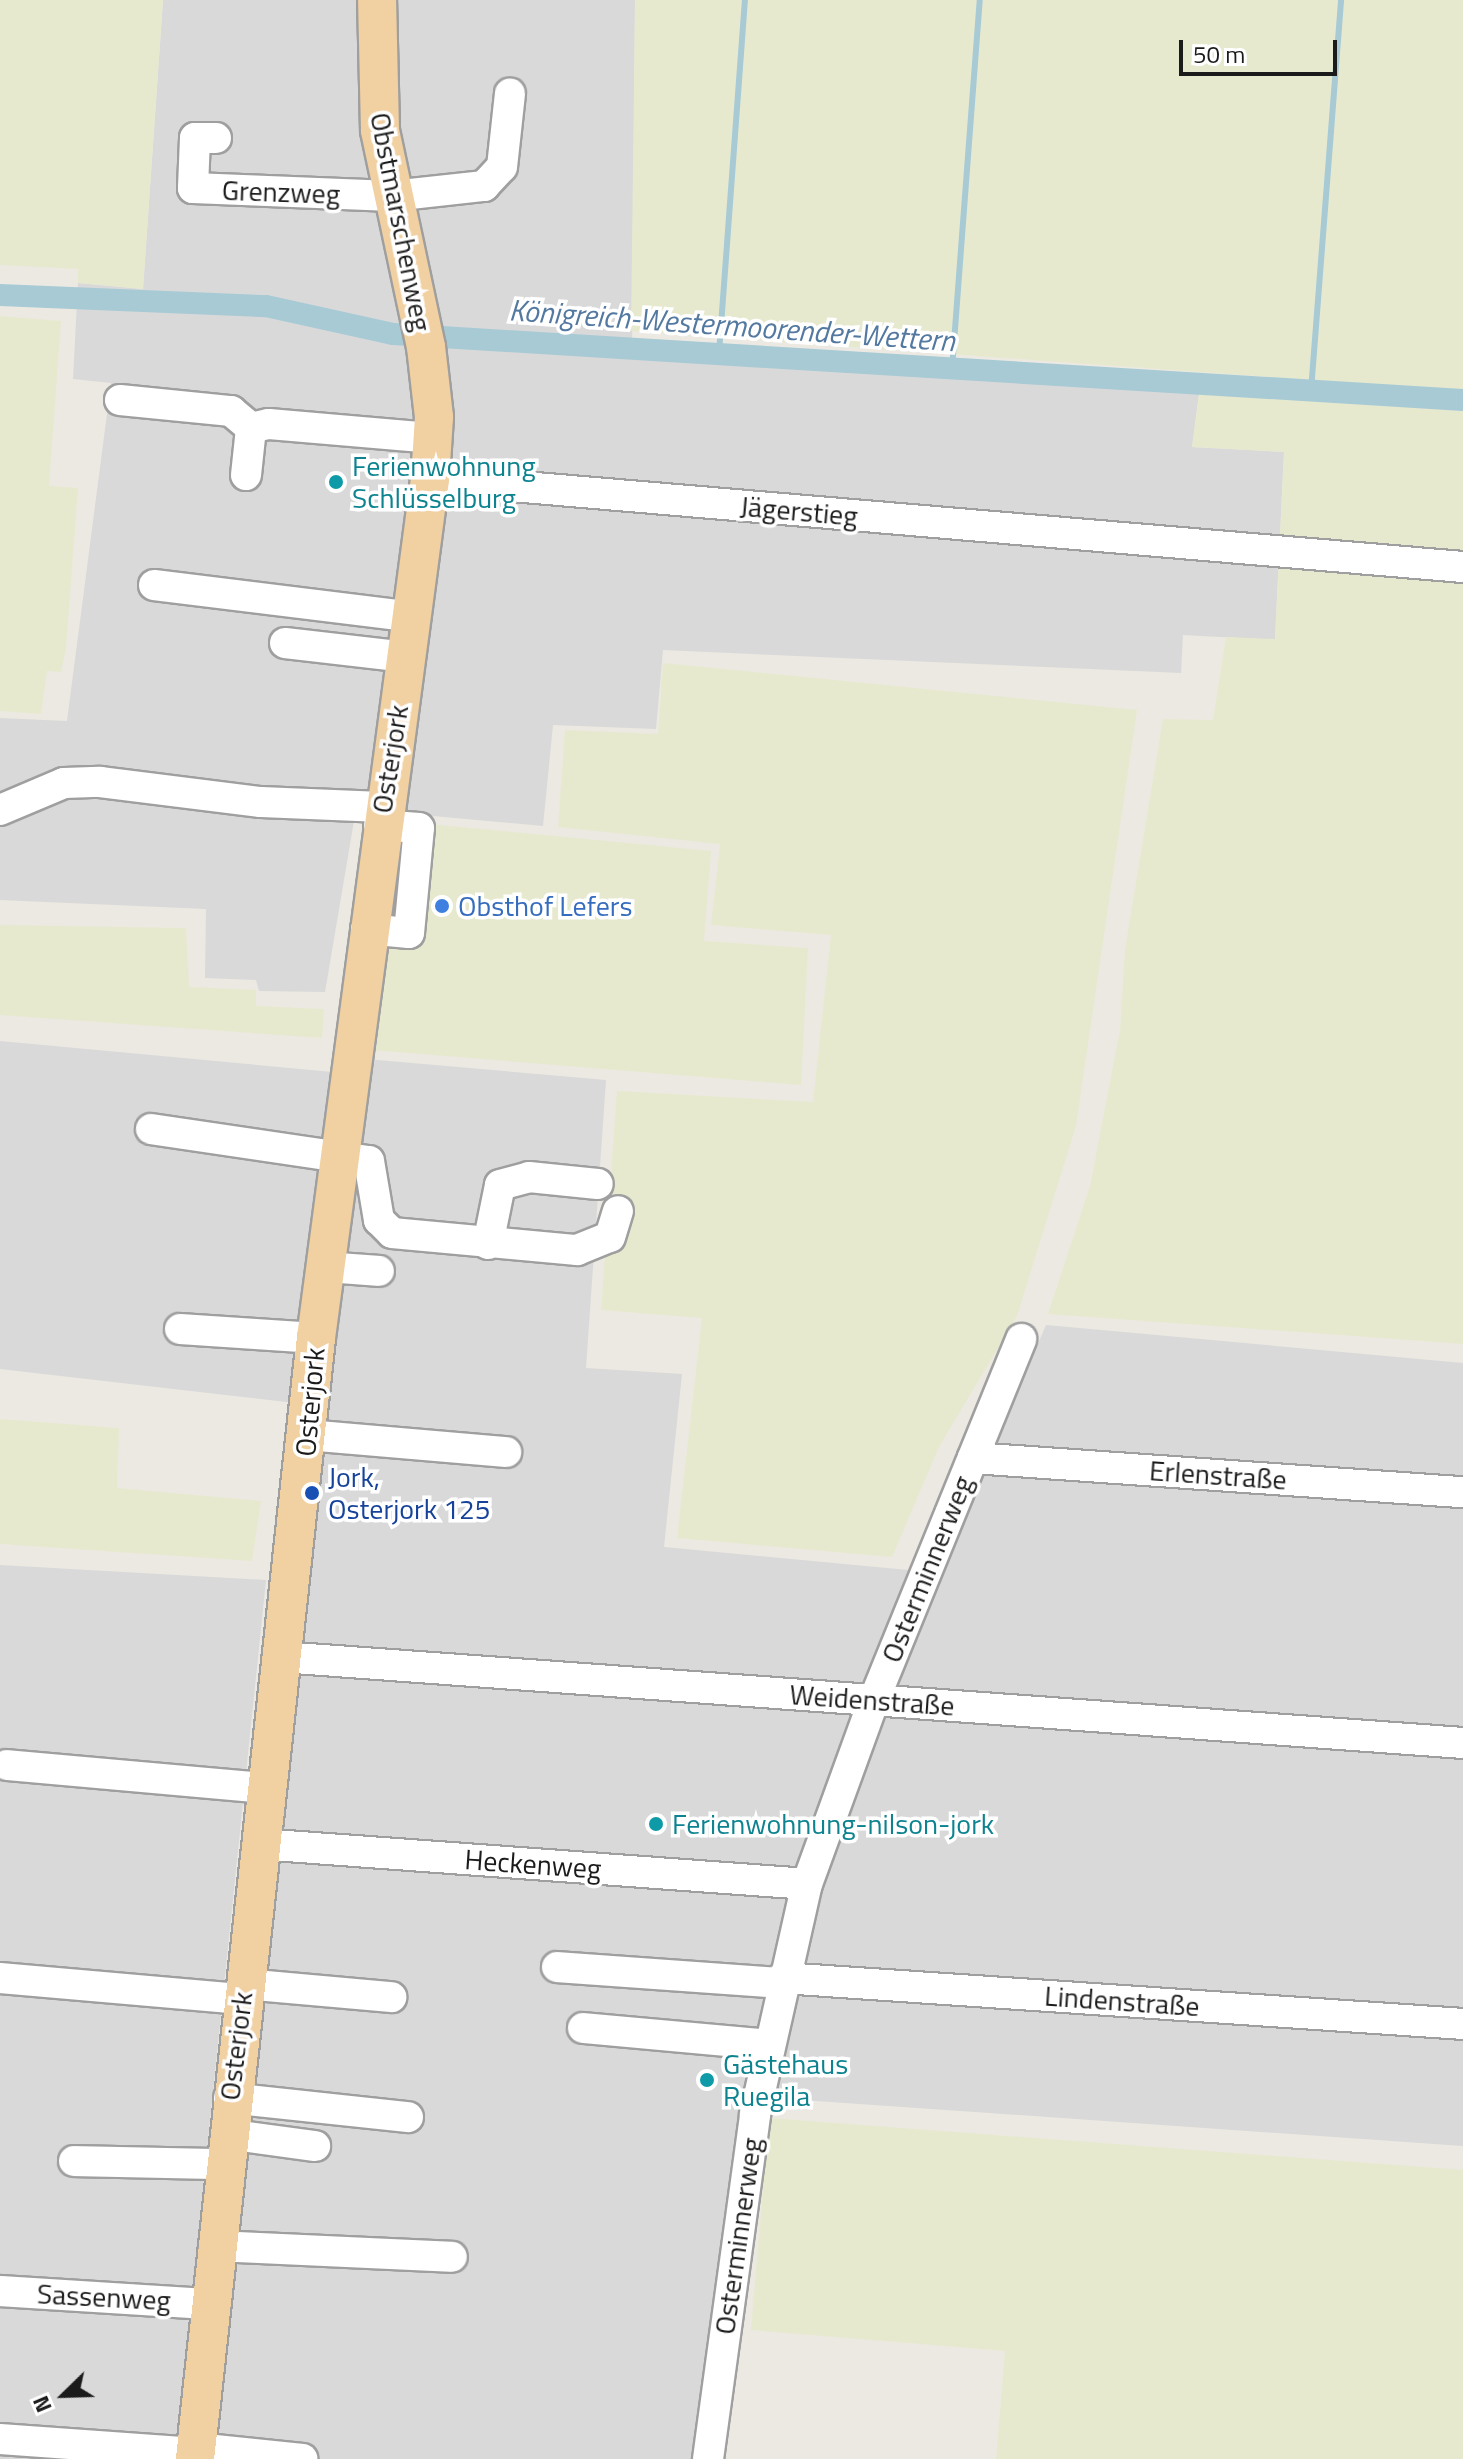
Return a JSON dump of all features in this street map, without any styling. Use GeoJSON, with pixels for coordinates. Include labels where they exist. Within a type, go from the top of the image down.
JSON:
{"type":"FeatureCollection","features":[{"type":"Feature","properties":{"kind":"main road","name":"Obstmarschenweg"},"geometry":{"type":"LineString","coordinates":[[377,0],[375,79],[392,196],[424,338]]}},
{"type":"Feature","properties":{"kind":"main road","name":"Osterjork"},"geometry":{"type":"LineString","coordinates":[[196,2453],[226,2132],[316,1338],[380,816],[413,617],[430,479],[433,438],[424,338]]}},
{"type":"Feature","properties":{"kind":"street"},"geometry":{"type":"LineString","coordinates":[[392,196],[484,186],[502,167],[510,93]]}},
{"type":"Feature","properties":{"kind":"street","name":"Grenzweg"},"geometry":{"type":"LineString","coordinates":[[216,138],[195,138],[193,188],[392,196]]}},
{"type":"Feature","properties":{"kind":"street"},"geometry":{"type":"LineString","coordinates":[[120,400],[231,411],[251,428],[433,438]]}},
{"type":"Feature","properties":{"kind":"street"},"geometry":{"type":"LineString","coordinates":[[246,475],[251,428]]}},
{"type":"Feature","properties":{"kind":"street","name":"Jägerstieg"},"geometry":{"type":"LineString","coordinates":[[430,479],[1463,567]]}},
{"type":"Feature","properties":{"kind":"street"},"geometry":{"type":"LineString","coordinates":[[154,585],[413,617]]}},
{"type":"Feature","properties":{"kind":"street"},"geometry":{"type":"LineString","coordinates":[[285,643],[406,657]]}},
{"type":"Feature","properties":{"kind":"street"},"geometry":{"type":"LineString","coordinates":[[0,810],[64,783],[100,782],[380,816]]}},
{"type":"Feature","properties":{"kind":"street"},"geometry":{"type":"LineString","coordinates":[[151,1129],[339,1152],[369,1161],[379,1220],[392,1233],[488,1244],[590,1248],[615,1233],[618,1211]]}},
{"type":"Feature","properties":{"kind":"street"},"geometry":{"type":"LineString","coordinates":[[488,1244],[500,1185],[529,1177],[598,1184]]}},
{"type":"Feature","properties":{"kind":"street"},"geometry":{"type":"LineString","coordinates":[[325,1267],[379,1271]]}},
{"type":"Feature","properties":{"kind":"street"},"geometry":{"type":"LineString","coordinates":[[180,1329],[316,1338]]}},
{"type":"Feature","properties":{"kind":"street","name":"Osterminnerweg"},"geometry":{"type":"LineString","coordinates":[[708,2459],[769,2045],[781,1981],[807,1884],[874,1700],[1021,1339]]}},
{"type":"Feature","properties":{"kind":"street"},"geometry":{"type":"LineString","coordinates":[[307,1435],[506,1452]]}},
{"type":"Feature","properties":{"kind":"street","name":"Erlenstraße"},"geometry":{"type":"LineString","coordinates":[[973,1458],[1463,1492]]}},
{"type":"Feature","properties":{"kind":"street","name":"Weidenstraße"},"geometry":{"type":"LineString","coordinates":[[281,1657],[1463,1743]]}},
{"type":"Feature","properties":{"kind":"street"},"geometry":{"type":"LineString","coordinates":[[7,1765],[265,1788]]}},
{"type":"Feature","properties":{"kind":"street","name":"Heckenweg"},"geometry":{"type":"LineString","coordinates":[[259,1844],[807,1884]]}},
{"type":"Feature","properties":{"kind":"street","name":"Lindenstraße"},"geometry":{"type":"LineString","coordinates":[[557,1967],[1463,2024]]}},
{"type":"Feature","properties":{"kind":"street"},"geometry":{"type":"LineString","coordinates":[[0,1978],[391,1997]]}},
{"type":"Feature","properties":{"kind":"street"},"geometry":{"type":"LineString","coordinates":[[583,2028],[769,2045]]}},
{"type":"Feature","properties":{"kind":"street"},"geometry":{"type":"LineString","coordinates":[[74,2161],[226,2132],[408,2117]]}},
{"type":"Feature","properties":{"kind":"street"},"geometry":{"type":"LineString","coordinates":[[226,2132],[315,2146]]}},
{"type":"Feature","properties":{"kind":"street"},"geometry":{"type":"LineString","coordinates":[[214,2246],[452,2257]]}},
{"type":"Feature","properties":{"kind":"street","name":"Sassenweg"},"geometry":{"type":"LineString","coordinates":[[0,2291],[208,2304]]}},
{"type":"Feature","properties":{"kind":"street"},"geometry":{"type":"LineString","coordinates":[[0,2439],[302,2459]]}},
{"type":"Feature","properties":{"kind":"shaded area"},"geometry":{"type":"Polygon","coordinates":[[[163,0],[635,0],[632,357],[1199,394],[1192,447],[1284,452],[1275,640],[1183,635],[1181,673],[663,650],[656,729],[553,725],[543,826],[356,809],[325,992],[259,991],[256,980],[205,978],[206,909],[0,900],[0,718],[67,721],[111,383],[73,379],[78,283],[143,289],[163,0]]]}},
{"type":"Feature","properties":{"kind":"shaded area"},"geometry":{"type":"Polygon","coordinates":[[[0,1041],[365,1075],[366,1059],[606,1080],[586,1368],[682,1374],[664,1547],[940,1573],[1046,1325],[1463,1363],[1463,2146],[745,2096],[704,2459],[210,2459],[322,1406],[0,1369],[0,1041]]]}},
{"type":"Feature","properties":{"kind":"shaded area"},"geometry":{"type":"Polygon","coordinates":[[[0,1565],[266,1580],[175,2459],[0,2459],[0,1565]]]}},
{"type":"Feature","properties":{"kind":"green space"},"geometry":{"type":"Polygon","coordinates":[[[0,0],[163,0],[143,289],[78,283],[78,269],[0,265],[0,0]]]}},
{"type":"Feature","properties":{"kind":"green space"},"geometry":{"type":"Polygon","coordinates":[[[635,0],[1463,0],[1463,391],[631,331],[635,0]]]}},
{"type":"Feature","properties":{"kind":"green space"},"geometry":{"type":"Polygon","coordinates":[[[0,316],[61,321],[49,486],[78,488],[66,648],[61,672],[47,671],[41,714],[0,711],[0,316]]]}},
{"type":"Feature","properties":{"kind":"green space"},"geometry":{"type":"Polygon","coordinates":[[[1199,394],[1463,411],[1463,1344],[1048,1314],[1090,1186],[1120,1030],[1125,949],[1163,719],[1213,720],[1226,637],[1275,639],[1284,452],[1192,447],[1199,394]]]}},
{"type":"Feature","properties":{"kind":"green space"},"geometry":{"type":"Polygon","coordinates":[[[663,663],[1137,710],[1076,1126],[1017,1316],[939,1447],[892,1557],[677,1538],[702,1318],[601,1310],[617,1091],[813,1102],[831,935],[711,925],[720,844],[558,827],[565,730],[658,734],[663,663]]]}},
{"type":"Feature","properties":{"kind":"green space","name":"Obsthof Lefers"},"geometry":{"type":"Polygon","coordinates":[[[398,821],[711,851],[704,941],[808,948],[801,1085],[371,1050],[398,821]]]}},
{"type":"Feature","properties":{"kind":"green space"},"geometry":{"type":"Polygon","coordinates":[[[0,925],[186,928],[189,987],[256,990],[256,1006],[324,1009],[322,1038],[0,1015],[0,925]]]}},
{"type":"Feature","properties":{"kind":"green space"},"geometry":{"type":"Polygon","coordinates":[[[0,1419],[119,1428],[117,1488],[261,1501],[252,1561],[0,1544],[0,1419]]]}},
{"type":"Feature","properties":{"kind":"green space"},"geometry":{"type":"Polygon","coordinates":[[[769,2118],[1463,2170],[1463,2459],[996,2459],[1005,2351],[751,2330],[769,2118]]]}},
{"type":"Feature","properties":{"kind":"waterway"},"geometry":{"type":"LineString","coordinates":[[719,353],[745,0]]}},
{"type":"Feature","properties":{"kind":"waterway"},"geometry":{"type":"LineString","coordinates":[[952,369],[980,0]]}},
{"type":"Feature","properties":{"kind":"waterway"},"geometry":{"type":"LineString","coordinates":[[1311,391],[1341,0]]}},
{"type":"Feature","properties":{"kind":"waterway","name":"Königreich-Westermoorender-Wettern"},"geometry":{"type":"LineString","coordinates":[[0,295],[266,306],[393,334],[1463,400]]}},
{"type":"Feature","properties":{"kind":"place","name":"Ferienwohnung Schlüsselburg"},"geometry":{"type":"Point","coordinates":[336,482]}},
{"type":"Feature","properties":{"kind":"place","name":"Obsthof Lefers"},"geometry":{"type":"Point","coordinates":[442,906]}},
{"type":"Feature","properties":{"kind":"place","name":"Jork, Osterjork 125"},"geometry":{"type":"Point","coordinates":[312,1493]}},
{"type":"Feature","properties":{"kind":"place","name":"Ferienwohnung-nilson-jork"},"geometry":{"type":"Point","coordinates":[656,1824]}},
{"type":"Feature","properties":{"kind":"place","name":"Gästehaus Ruegila"},"geometry":{"type":"Point","coordinates":[707,2080]}}]}
